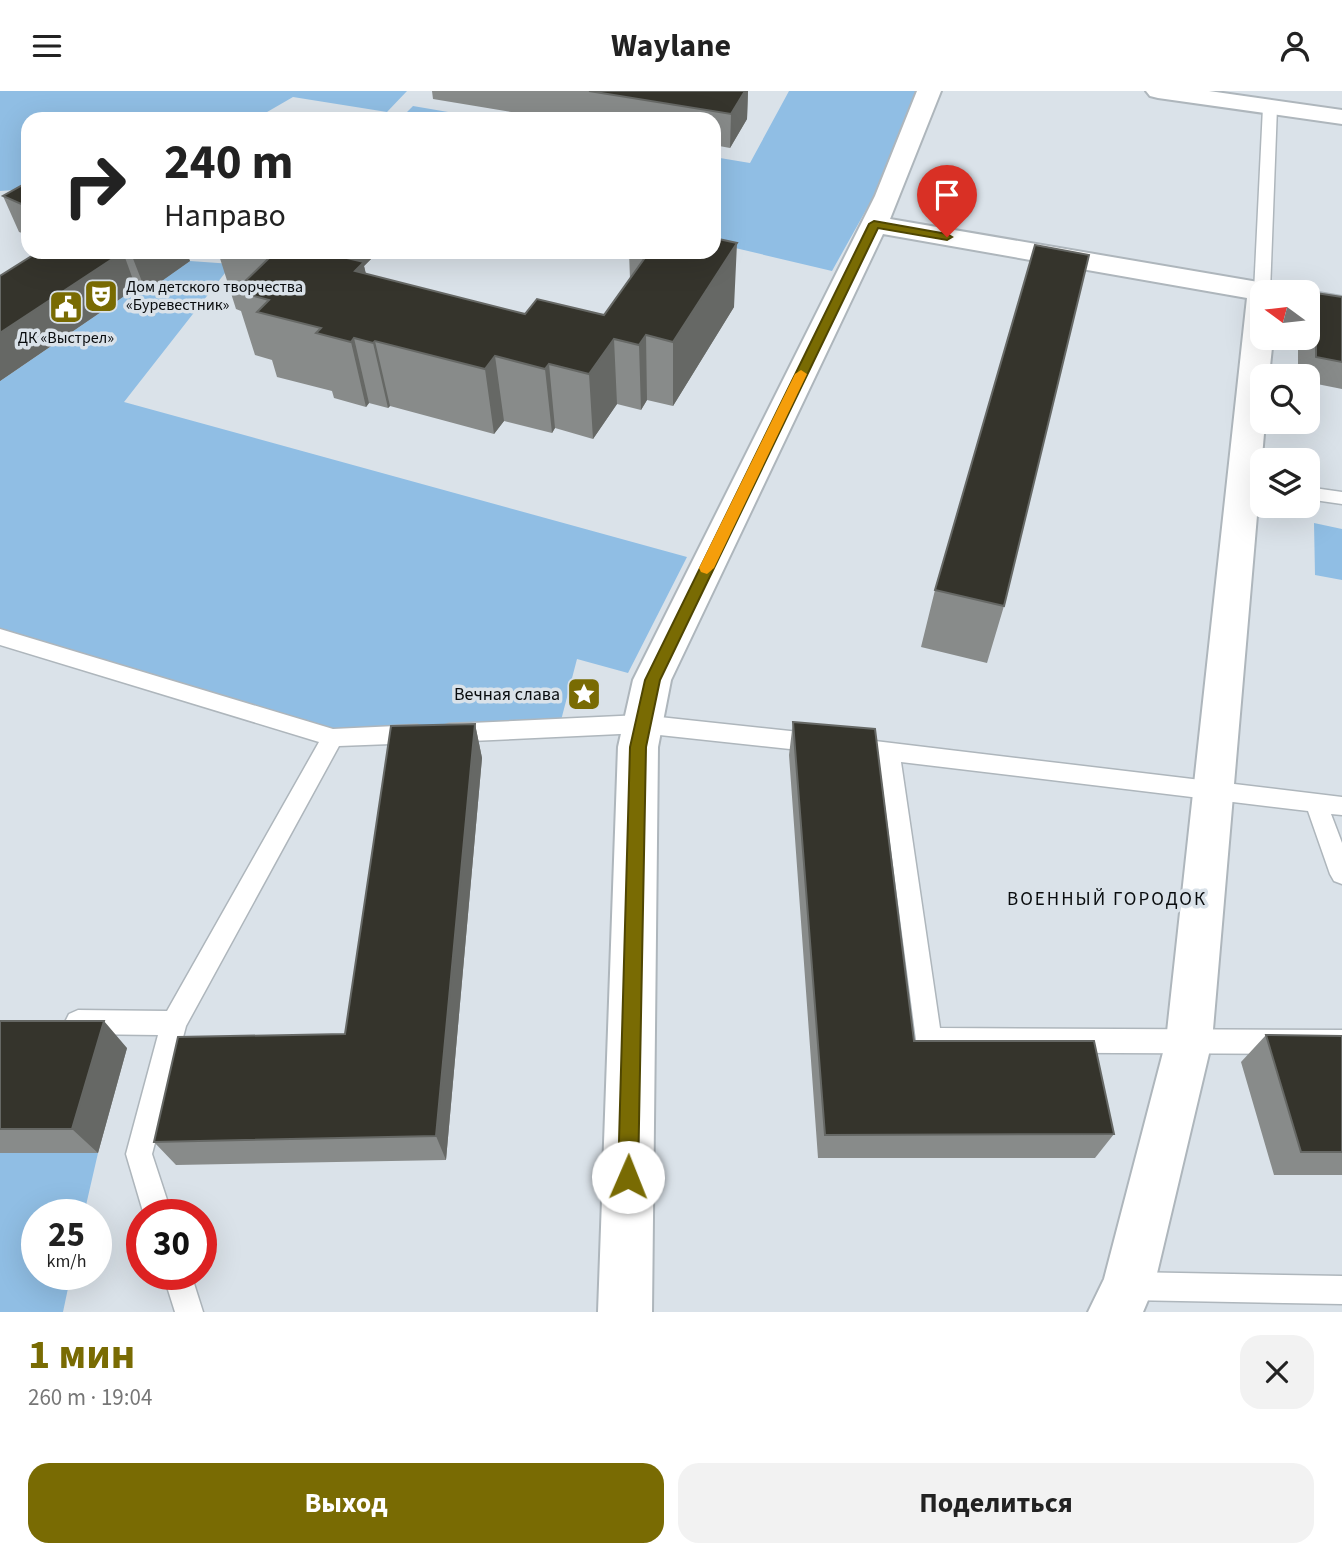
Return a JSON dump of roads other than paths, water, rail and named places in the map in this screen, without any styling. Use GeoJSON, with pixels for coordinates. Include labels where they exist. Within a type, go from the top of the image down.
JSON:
{"type":"FeatureCollection","features":[{"type":"Feature","properties":{"kind":"street"},"geometry":{"type":"LineString","coordinates":[[625,1312],[638,747],[641,724],[652,680],[874,224],[929,91]]}},
{"type":"Feature","properties":{"kind":"street"},"geometry":{"type":"LineString","coordinates":[[1158,91],[1208,98],[1271,99],[1342,117]]}},
{"type":"Feature","properties":{"kind":"street"},"geometry":{"type":"LineString","coordinates":[[874,224],[1250,290]]}},
{"type":"Feature","properties":{"kind":"street"},"geometry":{"type":"LineString","coordinates":[[1320,302],[1342,306]]}},
{"type":"Feature","properties":{"kind":"street"},"geometry":{"type":"LineString","coordinates":[[1255,448],[1259,350]]}},
{"type":"Feature","properties":{"kind":"street"},"geometry":{"type":"LineString","coordinates":[[1121,1299],[1189,1041],[1214,790],[1250,508]]}},
{"type":"Feature","properties":{"kind":"lane"},"geometry":{"type":"LineString","coordinates":[[1263,280],[1271,99]]}},
{"type":"Feature","properties":{"kind":"lane"},"geometry":{"type":"LineString","coordinates":[[1320,495],[1342,498]]}},
{"type":"Feature","properties":{"kind":"lane"},"geometry":{"type":"LineString","coordinates":[[0,637],[333,738],[641,724],[1342,806]]}},
{"type":"Feature","properties":{"kind":"lane"},"geometry":{"type":"LineString","coordinates":[[153,1199],[139,1154],[174,1023],[333,738]]}},
{"type":"Feature","properties":{"kind":"lane"},"geometry":{"type":"LineString","coordinates":[[889,751],[929,1040],[1342,1042]]}},
{"type":"Feature","properties":{"kind":"lane"},"geometry":{"type":"LineString","coordinates":[[1316,803],[1342,874]]}},
{"type":"Feature","properties":{"kind":"lane"},"geometry":{"type":"LineString","coordinates":[[53,1022],[174,1023]]}},
{"type":"Feature","properties":{"kind":"lane"},"geometry":{"type":"LineString","coordinates":[[182,1290],[189,1312]]}},
{"type":"Feature","properties":{"kind":"lane"},"geometry":{"type":"LineString","coordinates":[[1121,1299],[1342,1290]]}},
{"type":"Feature","properties":{"kind":"place","name":"Дом детского творчества «Буревестник»"},"geometry":{"type":"Point","coordinates":[101,296]}},
{"type":"Feature","properties":{"kind":"place","name":"ДК «Выстрел»"},"geometry":{"type":"Point","coordinates":[66,307]}},
{"type":"Feature","properties":{"kind":"place","name":"Вечная слава"},"geometry":{"type":"Point","coordinates":[584,694]}},
{"type":"Feature","properties":{"kind":"district","name":"ВОЕННЫЙ ГОРОДОК"},"geometry":{"type":"Point","coordinates":[1107,899]}}]}
